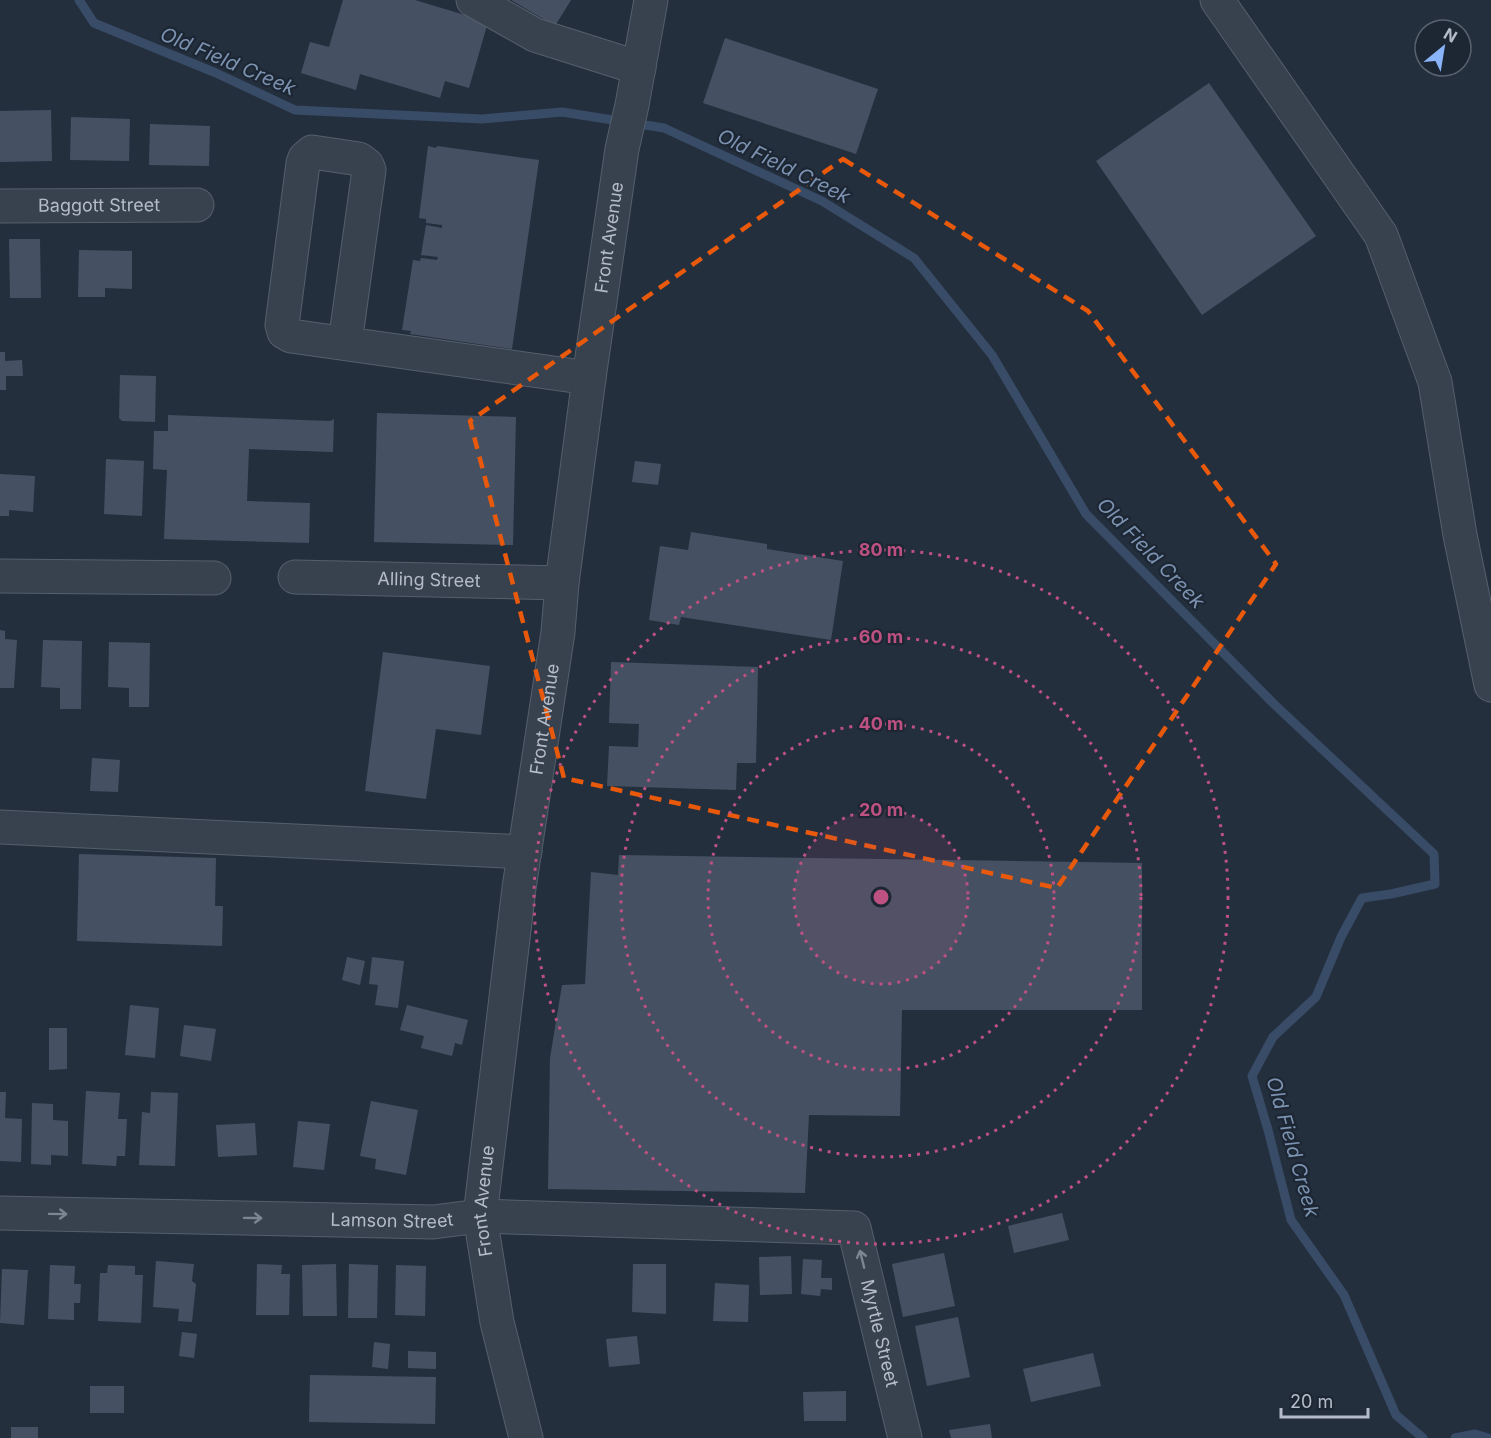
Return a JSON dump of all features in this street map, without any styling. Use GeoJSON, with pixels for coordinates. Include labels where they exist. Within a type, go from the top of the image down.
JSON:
{"type":"FeatureCollection","features":[{"type":"Feature","properties":{"kind":"street"},"geometry":{"type":"LineString","coordinates":[[472,0],[535,35],[639,68]]}},
{"type":"Feature","properties":{"kind":"street","name":"Front Avenue"},"geometry":{"type":"LineString","coordinates":[[526,1438],[497,1322],[480,1216],[525,852],[558,632],[562,583],[589,378],[622,149],[651,0]]}},
{"type":"Feature","properties":{"kind":"street"},"geometry":{"type":"LineString","coordinates":[[1217,0],[1381,235],[1435,382],[1460,536],[1491,685]]}},
{"type":"Feature","properties":{"kind":"street"},"geometry":{"type":"LineString","coordinates":[[345,344],[369,170],[367,165],[359,159],[312,152],[304,158],[303,163],[281,328],[284,332],[291,336],[345,344],[589,378]]}},
{"type":"Feature","properties":{"kind":"street","name":"Baggott Street"},"geometry":{"type":"LineString","coordinates":[[0,206],[197,205]]}},
{"type":"Feature","properties":{"kind":"street"},"geometry":{"type":"LineString","coordinates":[[0,576],[214,578]]}},
{"type":"Feature","properties":{"kind":"street","name":"Alling Street"},"geometry":{"type":"LineString","coordinates":[[295,577],[562,583]]}},
{"type":"Feature","properties":{"kind":"street"},"geometry":{"type":"LineString","coordinates":[[0,827],[525,852]]}},
{"type":"Feature","properties":{"kind":"street","name":"Lamson Street"},"geometry":{"type":"LineString","coordinates":[[0,1213],[433,1222],[480,1216],[854,1228]]}},
{"type":"Feature","properties":{"kind":"street","name":"Myrtle Street"},"geometry":{"type":"LineString","coordinates":[[854,1228],[905,1438]]}},
{"type":"Feature","properties":{"kind":"highlighted area"},"geometry":{"type":"Polygon","coordinates":[[[843,159],[1088,311],[1276,564],[1057,888],[564,778],[470,421],[843,159]]]}},
{"type":"Feature","properties":{"kind":"building"},"geometry":{"type":"Polygon","coordinates":[[[343,0],[415,0],[488,22],[469,88],[445,81],[440,98],[360,74],[356,90],[301,73],[310,42],[329,47],[343,0]]]}},
{"type":"Feature","properties":{"kind":"building"},"geometry":{"type":"Polygon","coordinates":[[[511,0],[571,0],[555,26],[511,0]]]}},
{"type":"Feature","properties":{"kind":"building"},"geometry":{"type":"Polygon","coordinates":[[[725,38],[878,89],[856,154],[703,103],[725,38]]]}},
{"type":"Feature","properties":{"kind":"building"},"geometry":{"type":"Polygon","coordinates":[[[1209,83],[1316,236],[1202,315],[1096,161],[1209,83]]]}},
{"type":"Feature","properties":{"kind":"building"},"geometry":{"type":"Polygon","coordinates":[[[51,110],[52,161],[0,162],[0,111],[51,110]]]}},
{"type":"Feature","properties":{"kind":"building"},"geometry":{"type":"Polygon","coordinates":[[[71,117],[130,119],[129,161],[70,160],[71,117]]]}},
{"type":"Feature","properties":{"kind":"building"},"geometry":{"type":"Polygon","coordinates":[[[150,124],[210,126],[209,166],[149,165],[150,124]]]}},
{"type":"Feature","properties":{"kind":"building"},"geometry":{"type":"Polygon","coordinates":[[[428,146],[539,160],[512,349],[410,334],[411,331],[402,330],[413,260],[420,261],[421,258],[437,260],[438,257],[421,255],[426,225],[442,228],[442,225],[426,223],[426,219],[419,218],[428,146]]]}},
{"type":"Feature","properties":{"kind":"building"},"geometry":{"type":"Polygon","coordinates":[[[9,239],[40,239],[41,298],[10,298],[9,239]]]}},
{"type":"Feature","properties":{"kind":"building"},"geometry":{"type":"Polygon","coordinates":[[[79,250],[132,251],[132,289],[105,288],[105,297],[78,297],[79,250]]]}},
{"type":"Feature","properties":{"kind":"building"},"geometry":{"type":"Polygon","coordinates":[[[0,352],[5,352],[5,361],[22,360],[23,376],[6,376],[6,390],[0,390],[0,352]]]}},
{"type":"Feature","properties":{"kind":"building"},"geometry":{"type":"Polygon","coordinates":[[[120,375],[156,376],[155,422],[122,421],[119,418],[120,375]]]}},
{"type":"Feature","properties":{"kind":"building"},"geometry":{"type":"Polygon","coordinates":[[[377,413],[516,417],[513,545],[374,542],[377,413]]]}},
{"type":"Feature","properties":{"kind":"building"},"geometry":{"type":"Polygon","coordinates":[[[168,415],[330,421],[334,419],[333,452],[249,449],[247,501],[310,503],[309,543],[164,539],[167,470],[153,469],[154,431],[168,431],[168,415]]]}},
{"type":"Feature","properties":{"kind":"building"},"geometry":{"type":"Polygon","coordinates":[[[106,459],[144,461],[142,516],[104,514],[106,459]]]}},
{"type":"Feature","properties":{"kind":"building"},"geometry":{"type":"Polygon","coordinates":[[[635,461],[661,464],[658,485],[632,482],[635,461]]]}},
{"type":"Feature","properties":{"kind":"building"},"geometry":{"type":"Polygon","coordinates":[[[0,474],[35,476],[33,512],[9,510],[9,516],[0,516],[0,474]]]}},
{"type":"Feature","properties":{"kind":"building"},"geometry":{"type":"Polygon","coordinates":[[[691,532],[767,544],[767,549],[843,561],[831,640],[681,617],[679,625],[649,620],[660,546],[688,550],[691,532]]]}},
{"type":"Feature","properties":{"kind":"building"},"geometry":{"type":"Polygon","coordinates":[[[0,630],[5,631],[5,639],[17,640],[14,688],[0,688],[0,630]]]}},
{"type":"Feature","properties":{"kind":"building"},"geometry":{"type":"Polygon","coordinates":[[[43,640],[82,641],[81,709],[60,709],[60,688],[41,687],[43,640]]]}},
{"type":"Feature","properties":{"kind":"building"},"geometry":{"type":"Polygon","coordinates":[[[109,642],[150,643],[149,707],[129,707],[129,688],[108,687],[109,642]]]}},
{"type":"Feature","properties":{"kind":"building"},"geometry":{"type":"Polygon","coordinates":[[[383,652],[490,666],[481,735],[436,729],[426,799],[365,791],[383,652]]]}},
{"type":"Feature","properties":{"kind":"building"},"geometry":{"type":"Polygon","coordinates":[[[611,662],[758,667],[756,763],[737,763],[736,790],[607,786],[609,746],[638,747],[639,724],[609,723],[611,662]]]}},
{"type":"Feature","properties":{"kind":"building"},"geometry":{"type":"Polygon","coordinates":[[[92,758],[120,760],[118,792],[90,791],[92,758]]]}},
{"type":"Feature","properties":{"kind":"building"},"geometry":{"type":"Polygon","coordinates":[[[79,854],[216,858],[215,906],[223,906],[222,946],[77,941],[79,854]]]}},
{"type":"Feature","properties":{"kind":"building"},"geometry":{"type":"Polygon","coordinates":[[[619,855],[1142,863],[1142,1010],[902,1010],[900,1116],[809,1115],[805,1193],[548,1189],[550,1058],[562,985],[585,984],[591,872],[618,875],[619,855]]]}},
{"type":"Feature","properties":{"kind":"building"},"geometry":{"type":"Polygon","coordinates":[[[347,957],[365,961],[360,985],[342,980],[347,957]]]}},
{"type":"Feature","properties":{"kind":"building"},"geometry":{"type":"Polygon","coordinates":[[[372,957],[404,961],[398,1008],[375,1005],[378,985],[369,984],[372,957]]]}},
{"type":"Feature","properties":{"kind":"building"},"geometry":{"type":"Polygon","coordinates":[[[130,1005],[159,1008],[155,1058],[125,1055],[130,1005]]]}},
{"type":"Feature","properties":{"kind":"building"},"geometry":{"type":"Polygon","coordinates":[[[407,1005],[468,1020],[462,1045],[455,1043],[452,1056],[421,1048],[424,1036],[400,1030],[407,1005]]]}},
{"type":"Feature","properties":{"kind":"building"},"geometry":{"type":"Polygon","coordinates":[[[184,1025],[216,1029],[211,1061],[180,1056],[184,1025]]]}},
{"type":"Feature","properties":{"kind":"building"},"geometry":{"type":"Polygon","coordinates":[[[49,1028],[67,1028],[67,1069],[49,1070],[49,1028]]]}},
{"type":"Feature","properties":{"kind":"building"},"geometry":{"type":"Polygon","coordinates":[[[86,1091],[120,1093],[118,1119],[127,1119],[125,1156],[117,1156],[116,1166],[82,1164],[86,1091]]]}},
{"type":"Feature","properties":{"kind":"building"},"geometry":{"type":"Polygon","coordinates":[[[0,1092],[6,1092],[5,1118],[22,1119],[21,1162],[0,1161],[0,1092]]]}},
{"type":"Feature","properties":{"kind":"building"},"geometry":{"type":"Polygon","coordinates":[[[151,1092],[178,1093],[175,1166],[139,1165],[142,1112],[150,1113],[151,1092]]]}},
{"type":"Feature","properties":{"kind":"building"},"geometry":{"type":"Polygon","coordinates":[[[371,1101],[418,1110],[406,1175],[375,1169],[376,1159],[360,1156],[371,1101]]]}},
{"type":"Feature","properties":{"kind":"building"},"geometry":{"type":"Polygon","coordinates":[[[32,1103],[53,1104],[53,1120],[68,1121],[68,1156],[51,1155],[51,1165],[31,1164],[32,1103]]]}},
{"type":"Feature","properties":{"kind":"building"},"geometry":{"type":"Polygon","coordinates":[[[298,1121],[330,1124],[324,1170],[293,1167],[298,1121]]]}},
{"type":"Feature","properties":{"kind":"building"},"geometry":{"type":"Polygon","coordinates":[[[255,1123],[257,1155],[218,1157],[216,1125],[255,1123]]]}},
{"type":"Feature","properties":{"kind":"building"},"geometry":{"type":"Polygon","coordinates":[[[1062,1213],[1069,1240],[1014,1253],[1008,1226],[1062,1213]]]}},
{"type":"Feature","properties":{"kind":"building"},"geometry":{"type":"Polygon","coordinates":[[[944,1253],[955,1306],[903,1317],[892,1264],[944,1253]]]}},
{"type":"Feature","properties":{"kind":"building"},"geometry":{"type":"Polygon","coordinates":[[[791,1256],[792,1294],[760,1295],[759,1257],[791,1256]]]}},
{"type":"Feature","properties":{"kind":"building"},"geometry":{"type":"Polygon","coordinates":[[[803,1259],[822,1260],[821,1278],[832,1278],[832,1290],[821,1289],[820,1296],[801,1294],[803,1259]]]}},
{"type":"Feature","properties":{"kind":"building"},"geometry":{"type":"Polygon","coordinates":[[[156,1261],[194,1264],[192,1281],[196,1284],[192,1322],[178,1321],[179,1309],[153,1307],[156,1261]]]}},
{"type":"Feature","properties":{"kind":"building"},"geometry":{"type":"Polygon","coordinates":[[[257,1264],[282,1265],[281,1274],[290,1274],[289,1315],[256,1315],[257,1264]]]}},
{"type":"Feature","properties":{"kind":"building"},"geometry":{"type":"Polygon","coordinates":[[[336,1264],[337,1316],[303,1316],[302,1265],[336,1264]]]}},
{"type":"Feature","properties":{"kind":"building"},"geometry":{"type":"Polygon","coordinates":[[[349,1264],[378,1265],[377,1318],[348,1318],[349,1264]]]}},
{"type":"Feature","properties":{"kind":"building"},"geometry":{"type":"Polygon","coordinates":[[[633,1264],[666,1264],[666,1314],[632,1312],[633,1264]]]}},
{"type":"Feature","properties":{"kind":"building"},"geometry":{"type":"Polygon","coordinates":[[[50,1265],[75,1266],[74,1284],[81,1284],[80,1303],[74,1303],[74,1320],[48,1319],[50,1265]]]}},
{"type":"Feature","properties":{"kind":"building"},"geometry":{"type":"Polygon","coordinates":[[[108,1265],[135,1266],[135,1275],[143,1275],[141,1323],[98,1321],[100,1273],[107,1273],[108,1265]]]}},
{"type":"Feature","properties":{"kind":"building"},"geometry":{"type":"Polygon","coordinates":[[[396,1265],[426,1266],[425,1316],[395,1315],[396,1265]]]}},
{"type":"Feature","properties":{"kind":"building"},"geometry":{"type":"Polygon","coordinates":[[[2,1269],[28,1270],[24,1325],[0,1323],[2,1269]]]}},
{"type":"Feature","properties":{"kind":"building"},"geometry":{"type":"Polygon","coordinates":[[[715,1283],[749,1285],[748,1322],[713,1321],[715,1283]]]}},
{"type":"Feature","properties":{"kind":"building"},"geometry":{"type":"Polygon","coordinates":[[[958,1317],[970,1377],[927,1386],[915,1326],[958,1317]]]}},
{"type":"Feature","properties":{"kind":"building"},"geometry":{"type":"Polygon","coordinates":[[[182,1332],[197,1334],[194,1358],[179,1356],[182,1332]]]}},
{"type":"Feature","properties":{"kind":"building"},"geometry":{"type":"Polygon","coordinates":[[[637,1336],[640,1364],[609,1367],[606,1339],[637,1336]]]}},
{"type":"Feature","properties":{"kind":"building"},"geometry":{"type":"Polygon","coordinates":[[[374,1342],[390,1344],[388,1369],[372,1367],[374,1342]]]}},
{"type":"Feature","properties":{"kind":"building"},"geometry":{"type":"Polygon","coordinates":[[[408,1351],[436,1352],[436,1369],[408,1368],[408,1351]]]}},
{"type":"Feature","properties":{"kind":"building"},"geometry":{"type":"Polygon","coordinates":[[[1093,1353],[1101,1386],[1031,1402],[1023,1369],[1093,1353]]]}},
{"type":"Feature","properties":{"kind":"building"},"geometry":{"type":"Polygon","coordinates":[[[310,1375],[436,1377],[435,1424],[309,1422],[310,1375]]]}},
{"type":"Feature","properties":{"kind":"building"},"geometry":{"type":"Polygon","coordinates":[[[90,1386],[124,1386],[124,1413],[90,1413],[90,1386]]]}},
{"type":"Feature","properties":{"kind":"building"},"geometry":{"type":"Polygon","coordinates":[[[846,1391],[846,1421],[804,1421],[803,1392],[846,1391]]]}},
{"type":"Feature","properties":{"kind":"building"},"geometry":{"type":"Polygon","coordinates":[[[990,1424],[992,1438],[951,1438],[949,1430],[990,1424]]]}},
{"type":"Feature","properties":{"kind":"building"},"geometry":{"type":"Polygon","coordinates":[[[11,1427],[38,1427],[38,1438],[11,1438],[11,1427]]]}},
{"type":"Feature","properties":{"kind":"waterway","name":"Old Field Creek"},"geometry":{"type":"LineString","coordinates":[[79,0],[94,23],[216,73],[295,110],[482,119],[562,112],[664,128],[822,201],[914,258],[992,355],[1086,514],[1275,705],[1434,854],[1435,884],[1362,898],[1341,937],[1316,997],[1273,1037],[1252,1076],[1291,1220],[1344,1295],[1396,1415],[1423,1438]]}},
{"type":"Feature","properties":{"kind":"waterway","name":"Old Field Creek"},"geometry":{"type":"LineString","coordinates":[[1455,1438],[1475,1434],[1488,1438]]}}]}
